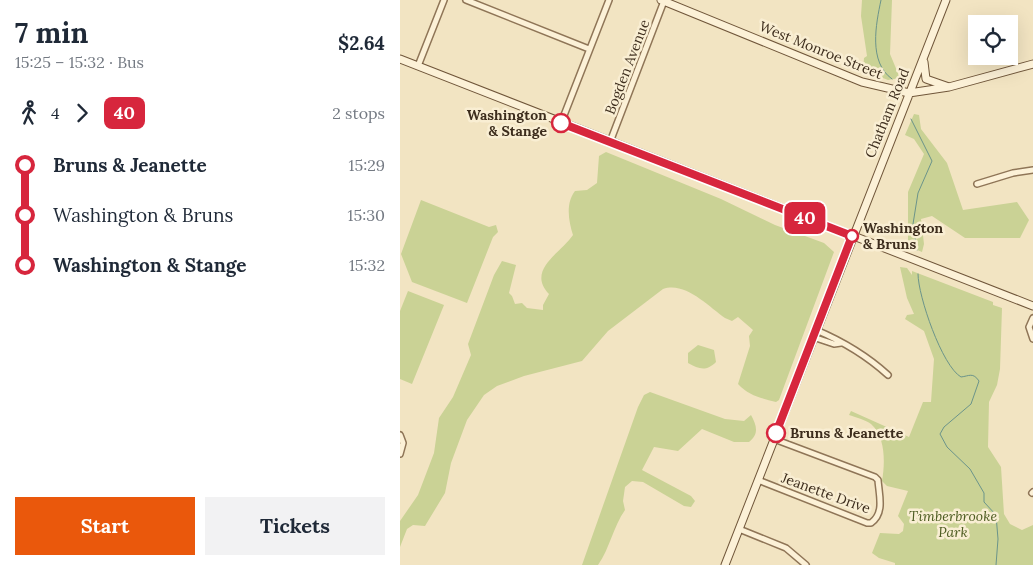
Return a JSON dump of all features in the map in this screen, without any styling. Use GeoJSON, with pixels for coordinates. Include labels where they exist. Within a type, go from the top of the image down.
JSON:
{"type":"FeatureCollection","features":[{"type":"Feature","properties":{"kind":"street"},"geometry":{"type":"LineString","coordinates":[[418,66],[444,0]]}},
{"type":"Feature","properties":{"kind":"street"},"geometry":{"type":"LineString","coordinates":[[466,0],[589,49]]}},
{"type":"Feature","properties":{"kind":"street"},"geometry":{"type":"LineString","coordinates":[[561,123],[608,0]]}},
{"type":"Feature","properties":{"kind":"street","name":"Chatham Road"},"geometry":{"type":"LineString","coordinates":[[725,565],[852,236],[946,0]]}},
{"type":"Feature","properties":{"kind":"street","name":"West Monroe Street"},"geometry":{"type":"LineString","coordinates":[[663,1],[865,83],[909,93],[949,87],[1033,64]]}},
{"type":"Feature","properties":{"kind":"street","name":"Bogden Avenue"},"geometry":{"type":"LineString","coordinates":[[610,142],[663,1]]}},
{"type":"Feature","properties":{"kind":"street"},"geometry":{"type":"LineString","coordinates":[[925,53],[923,68],[926,79],[949,87]]}},
{"type":"Feature","properties":{"kind":"street"},"geometry":{"type":"LineString","coordinates":[[400,58],[561,123],[1033,305]]}},
{"type":"Feature","properties":{"kind":"street"},"geometry":{"type":"LineString","coordinates":[[978,184],[1013,173],[1033,170]]}},
{"type":"Feature","properties":{"kind":"street"},"geometry":{"type":"LineString","coordinates":[[1033,318],[1029,328],[1033,339]]}},
{"type":"Feature","properties":{"kind":"street"},"geometry":{"type":"LineString","coordinates":[[815,333],[836,338],[841,343],[864,355],[888,375]]}},
{"type":"Feature","properties":{"kind":"street"},"geometry":{"type":"LineString","coordinates":[[400,435],[403,443],[400,454]]}},
{"type":"Feature","properties":{"kind":"street","name":"Jeanette Drive"},"geometry":{"type":"LineString","coordinates":[[758,480],[867,523],[875,520],[881,510],[878,480],[875,477],[774,439]]}},
{"type":"Feature","properties":{"kind":"street"},"geometry":{"type":"LineString","coordinates":[[739,529],[786,548],[806,565]]}},
{"type":"Feature","properties":{"kind":"green space"},"geometry":{"type":"Polygon","coordinates":[[[862,0],[892,0],[890,54],[900,78],[888,80],[863,70],[864,58],[867,56],[861,16],[862,0]]]}},
{"type":"Feature","properties":{"kind":"green space"},"geometry":{"type":"Polygon","coordinates":[[[914,114],[919,115],[921,129],[947,163],[963,210],[1017,202],[1029,220],[1020,238],[965,238],[932,216],[921,219],[924,244],[922,252],[908,246],[908,192],[924,154],[914,139],[905,135],[914,114]]]}},
{"type":"Feature","properties":{"kind":"green space"},"geometry":{"type":"Polygon","coordinates":[[[606,152],[721,199],[775,225],[824,243],[834,252],[779,400],[776,402],[756,396],[738,384],[750,346],[749,336],[753,330],[738,317],[732,321],[725,318],[688,291],[671,287],[663,289],[608,331],[582,361],[524,376],[497,386],[484,395],[467,420],[451,463],[445,493],[425,526],[413,525],[407,529],[400,547],[400,521],[418,495],[434,453],[439,418],[453,397],[471,355],[468,344],[494,275],[502,261],[516,265],[509,293],[515,304],[522,303],[527,308],[543,310],[543,305],[549,294],[543,285],[541,277],[543,270],[573,235],[569,213],[572,196],[575,191],[587,190],[597,183],[599,156],[606,152]]]}},
{"type":"Feature","properties":{"kind":"green space"},"geometry":{"type":"Polygon","coordinates":[[[421,200],[489,227],[496,225],[498,232],[493,237],[467,303],[412,282],[401,254],[421,200]]]}},
{"type":"Feature","properties":{"kind":"green space","name":"Timberbrooke Park"},"geometry":{"type":"Polygon","coordinates":[[[900,267],[907,268],[912,275],[912,271],[993,302],[993,305],[1002,308],[1000,369],[997,385],[989,402],[988,447],[1001,467],[1004,514],[1010,524],[1022,530],[1033,525],[1033,565],[895,565],[895,563],[879,558],[872,553],[880,533],[899,534],[903,531],[904,524],[898,516],[908,491],[887,486],[882,481],[884,459],[882,443],[876,429],[871,424],[849,415],[851,411],[909,437],[923,402],[931,402],[934,359],[924,331],[905,319],[907,315],[914,314],[907,298],[900,267]]]}},
{"type":"Feature","properties":{"kind":"green space"},"geometry":{"type":"Polygon","coordinates":[[[408,291],[444,305],[412,384],[400,379],[400,311],[408,291]]]}},
{"type":"Feature","properties":{"kind":"green space"},"geometry":{"type":"Polygon","coordinates":[[[698,345],[714,350],[716,362],[706,368],[699,368],[688,363],[688,353],[698,345]]]}},
{"type":"Feature","properties":{"kind":"green space"},"geometry":{"type":"Polygon","coordinates":[[[650,392],[725,419],[744,421],[751,415],[756,426],[756,433],[749,442],[734,442],[702,429],[678,451],[654,447],[642,470],[691,496],[695,501],[691,507],[684,506],[643,482],[632,481],[625,487],[623,501],[625,510],[598,565],[582,565],[638,407],[644,395],[650,392]]]}},
{"type":"Feature","properties":{"kind":"waterway"},"geometry":{"type":"LineString","coordinates":[[881,0],[876,31],[877,53],[879,63],[884,72],[892,79]]}},
{"type":"Feature","properties":{"kind":"waterway"},"geometry":{"type":"LineString","coordinates":[[911,119],[932,161],[918,193],[913,224],[917,250]]}},
{"type":"Feature","properties":{"kind":"waterway"},"geometry":{"type":"LineString","coordinates":[[918,274],[922,298],[932,330],[946,359],[961,377],[969,375],[977,378],[979,381],[971,404],[944,427],[940,434],[947,447],[970,469],[984,493],[984,502],[996,515],[998,539],[996,565]]}},
{"type":"Feature","properties":{"kind":"bus line","name":"40"},"geometry":{"type":"LineString","coordinates":[[561,123],[852,236],[776,433]]}},
{"type":"Feature","properties":{"kind":"place","name":"Washington & Stange"},"geometry":{"type":"Point","coordinates":[561,123]}},
{"type":"Feature","properties":{"kind":"place","name":"Washington & Bruns"},"geometry":{"type":"Point","coordinates":[852,236]}},
{"type":"Feature","properties":{"kind":"place","name":"Bruns & Jeanette"},"geometry":{"type":"Point","coordinates":[776,433]}}]}
